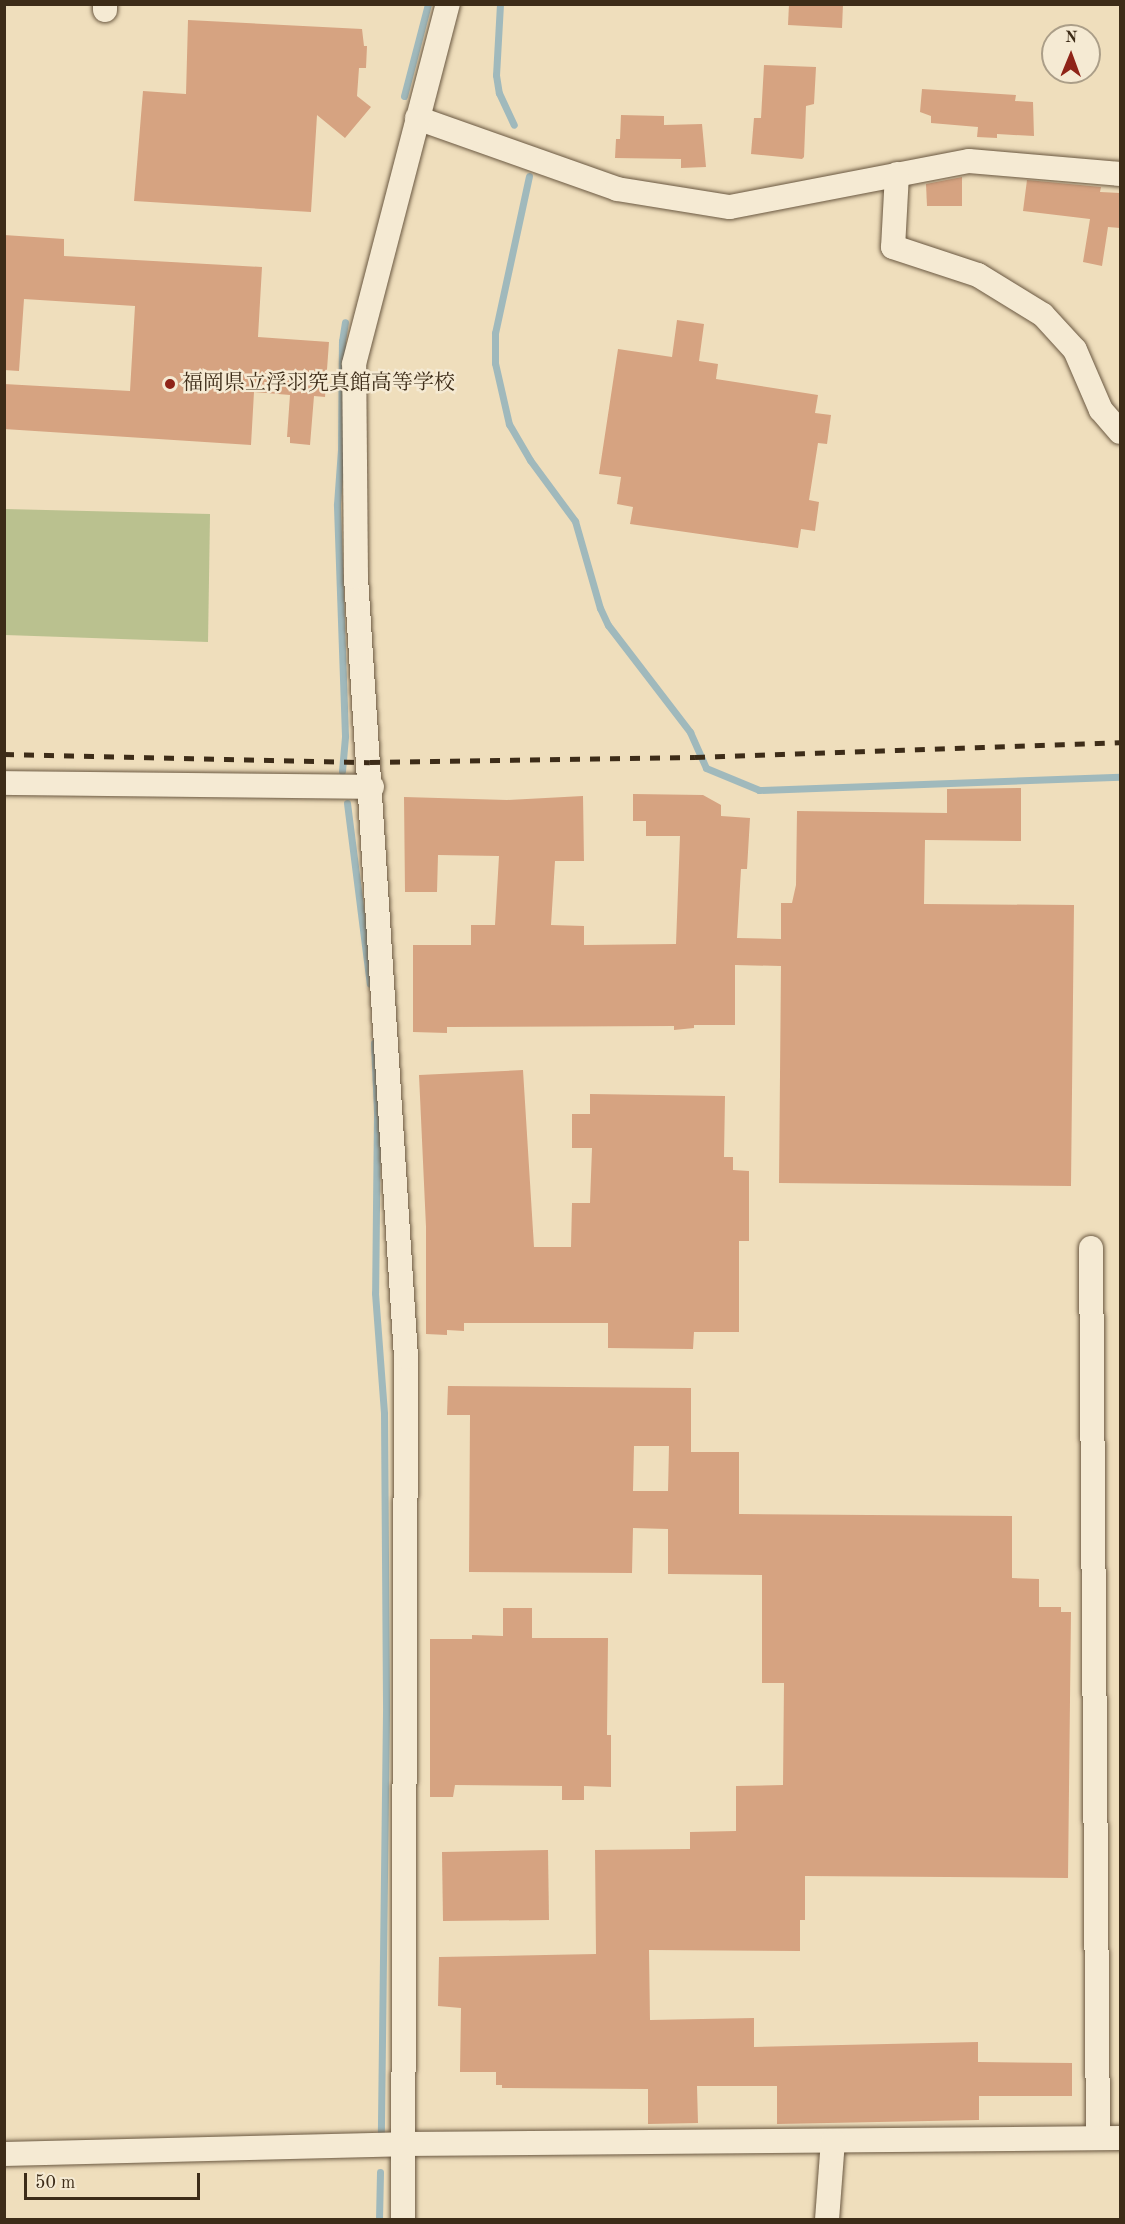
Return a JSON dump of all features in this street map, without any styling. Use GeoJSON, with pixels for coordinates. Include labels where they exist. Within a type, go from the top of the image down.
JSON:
{"type":"FeatureCollection","features":[{"type":"Feature","properties":{"kind":"street"},"geometry":{"type":"LineString","coordinates":[[403,2220],[406,1357],[357,578],[354,364],[448,4]]}},
{"type":"Feature","properties":{"kind":"street"},"geometry":{"type":"LineString","coordinates":[[417,118],[617,189],[730,207],[969,161],[1120,174]]}},
{"type":"Feature","properties":{"kind":"street"},"geometry":{"type":"LineString","coordinates":[[897,174],[893,247],[978,275],[1043,315],[1075,350],[1101,410],[1120,432]]}},
{"type":"Feature","properties":{"kind":"street"},"geometry":{"type":"LineString","coordinates":[[4,783],[372,788]]}},
{"type":"Feature","properties":{"kind":"street"},"geometry":{"type":"LineString","coordinates":[[4,2154],[403,2144],[1109,2138],[1090,1248]]}},
{"type":"Feature","properties":{"kind":"street"},"geometry":{"type":"LineString","coordinates":[[827,2220],[833,2141]]}},
{"type":"Feature","properties":{"kind":"green space"},"geometry":{"type":"Polygon","coordinates":[[[5,509],[210,514],[208,642],[5,635],[5,509]]]}},
{"type":"Feature","properties":{"kind":"building"},"geometry":{"type":"Polygon","coordinates":[[[789,4],[843,4],[842,28],[788,25],[789,4]]]}},
{"type":"Feature","properties":{"kind":"building"},"geometry":{"type":"Polygon","coordinates":[[[188,20],[362,29],[364,46],[367,46],[366,68],[359,68],[357,96],[371,107],[345,138],[317,115],[311,212],[134,201],[143,91],[186,94],[188,20]]]}},
{"type":"Feature","properties":{"kind":"building"},"geometry":{"type":"Polygon","coordinates":[[[764,65],[816,67],[814,104],[806,106],[804,157],[802,159],[751,154],[754,118],[761,118],[764,65]]]}},
{"type":"Feature","properties":{"kind":"building"},"geometry":{"type":"Polygon","coordinates":[[[922,89],[1016,95],[1015,101],[1033,102],[1034,136],[997,134],[997,138],[977,137],[978,127],[931,123],[931,116],[920,112],[922,89]]]}},
{"type":"Feature","properties":{"kind":"building"},"geometry":{"type":"Polygon","coordinates":[[[621,115],[664,116],[664,125],[702,124],[706,167],[681,168],[681,159],[615,158],[616,139],[620,139],[621,115]]]}},
{"type":"Feature","properties":{"kind":"building"},"geometry":{"type":"Polygon","coordinates":[[[962,177],[962,206],[927,206],[926,184],[962,177]]]}},
{"type":"Feature","properties":{"kind":"building"},"geometry":{"type":"Polygon","coordinates":[[[1027,180],[1101,187],[1100,192],[1120,193],[1120,228],[1108,227],[1102,266],[1083,262],[1090,219],[1023,211],[1027,180]]]}},
{"type":"Feature","properties":{"kind":"building"},"geometry":{"type":"Polygon","coordinates":[[[4,235],[64,239],[64,256],[262,267],[258,337],[329,342],[325,397],[314,396],[310,445],[290,443],[290,437],[287,437],[290,395],[254,392],[251,445],[4,429],[4,384],[130,391],[135,306],[24,299],[19,371],[4,370],[4,235]]]}},
{"type":"Feature","properties":{"kind":"building"},"geometry":{"type":"Polygon","coordinates":[[[677,320],[704,324],[699,361],[718,364],[716,379],[818,395],[815,413],[831,415],[827,444],[818,443],[809,500],[819,502],[815,531],[801,529],[798,548],[630,524],[633,507],[617,504],[621,477],[599,474],[618,349],[672,357],[677,320]]]}},
{"type":"Feature","properties":{"kind":"building"},"geometry":{"type":"Polygon","coordinates":[[[1021,788],[1021,841],[925,840],[924,904],[1074,905],[1071,1186],[779,1183],[781,966],[735,965],[735,1025],[694,1025],[694,1028],[674,1030],[674,1026],[447,1027],[447,1033],[413,1032],[413,945],[471,945],[471,925],[495,925],[499,856],[438,855],[437,892],[405,892],[404,797],[507,800],[583,796],[584,861],[555,861],[551,925],[584,926],[584,945],[676,944],[680,836],[646,836],[646,821],[633,821],[633,794],[703,795],[721,805],[721,816],[750,818],[747,869],[741,869],[737,938],[781,939],[781,903],[792,903],[796,885],[797,811],[947,813],[947,789],[1021,788]]]}},
{"type":"Feature","properties":{"kind":"building"},"geometry":{"type":"Polygon","coordinates":[[[523,1070],[534,1247],[571,1247],[572,1203],[590,1203],[592,1148],[572,1148],[572,1114],[590,1114],[590,1094],[725,1096],[724,1157],[733,1157],[733,1170],[749,1171],[749,1241],[739,1241],[739,1332],[694,1332],[693,1349],[608,1348],[608,1323],[464,1323],[464,1331],[447,1330],[447,1335],[426,1334],[426,1227],[419,1075],[523,1070]]]}},
{"type":"Feature","properties":{"kind":"building"},"geometry":{"type":"Polygon","coordinates":[[[448,1386],[691,1388],[691,1452],[739,1452],[739,1514],[1012,1516],[1012,1578],[1039,1579],[1039,1607],[1061,1607],[1061,1612],[1071,1612],[1068,1878],[805,1876],[805,1920],[800,1920],[800,1951],[649,1950],[650,2020],[754,2018],[754,2047],[978,2042],[978,2062],[1072,2063],[1072,2096],[979,2096],[979,2120],[777,2124],[777,2086],[697,2086],[698,2123],[648,2124],[648,2089],[502,2088],[502,2085],[496,2085],[496,2072],[460,2072],[461,2008],[438,2006],[439,1957],[596,1954],[595,1850],[690,1849],[690,1832],[736,1831],[736,1786],[783,1785],[784,1683],[762,1683],[762,1575],[668,1574],[668,1529],[633,1528],[632,1573],[469,1572],[470,1415],[447,1415],[448,1386]],[[634,1446],[633,1491],[668,1491],[669,1446],[634,1446]]]}},
{"type":"Feature","properties":{"kind":"building"},"geometry":{"type":"Polygon","coordinates":[[[503,1608],[532,1608],[532,1638],[608,1638],[607,1735],[611,1735],[611,1787],[584,1786],[584,1800],[562,1800],[562,1786],[455,1785],[453,1797],[430,1797],[430,1639],[472,1639],[472,1635],[503,1636],[503,1608]]]}},
{"type":"Feature","properties":{"kind":"building"},"geometry":{"type":"Polygon","coordinates":[[[548,1850],[549,1920],[443,1921],[442,1852],[548,1850]]]}},
{"type":"Feature","properties":{"kind":"waterway"},"geometry":{"type":"LineString","coordinates":[[404,96],[428,4]]}},
{"type":"Feature","properties":{"kind":"waterway"},"geometry":{"type":"LineString","coordinates":[[500,4],[496,75],[499,93],[514,125]]}},
{"type":"Feature","properties":{"kind":"waterway"},"geometry":{"type":"LineString","coordinates":[[529,176],[495,333],[495,363],[509,424],[530,460],[575,521],[600,608],[608,625],[690,732],[706,768],[759,790],[1120,777]]}},
{"type":"Feature","properties":{"kind":"waterway"},"geometry":{"type":"LineString","coordinates":[[342,771],[345,736],[337,504],[341,450],[342,341],[345,322]]}},
{"type":"Feature","properties":{"kind":"waterway"},"geometry":{"type":"LineString","coordinates":[[347,803],[370,984]]}},
{"type":"Feature","properties":{"kind":"waterway"},"geometry":{"type":"LineString","coordinates":[[374,1043],[377,1113],[375,1293],[384,1414],[386,1713],[381,2135]]}},
{"type":"Feature","properties":{"kind":"waterway"},"geometry":{"type":"LineString","coordinates":[[379,2220],[380,2172]]}},
{"type":"Feature","properties":{"kind":"railway"},"geometry":{"type":"LineString","coordinates":[[4,754],[370,762],[695,757],[1120,742]]}},
{"type":"Feature","properties":{"kind":"place","name":"福岡県立浮羽究真館高等学校"},"geometry":{"type":"Point","coordinates":[170,384]}}]}
